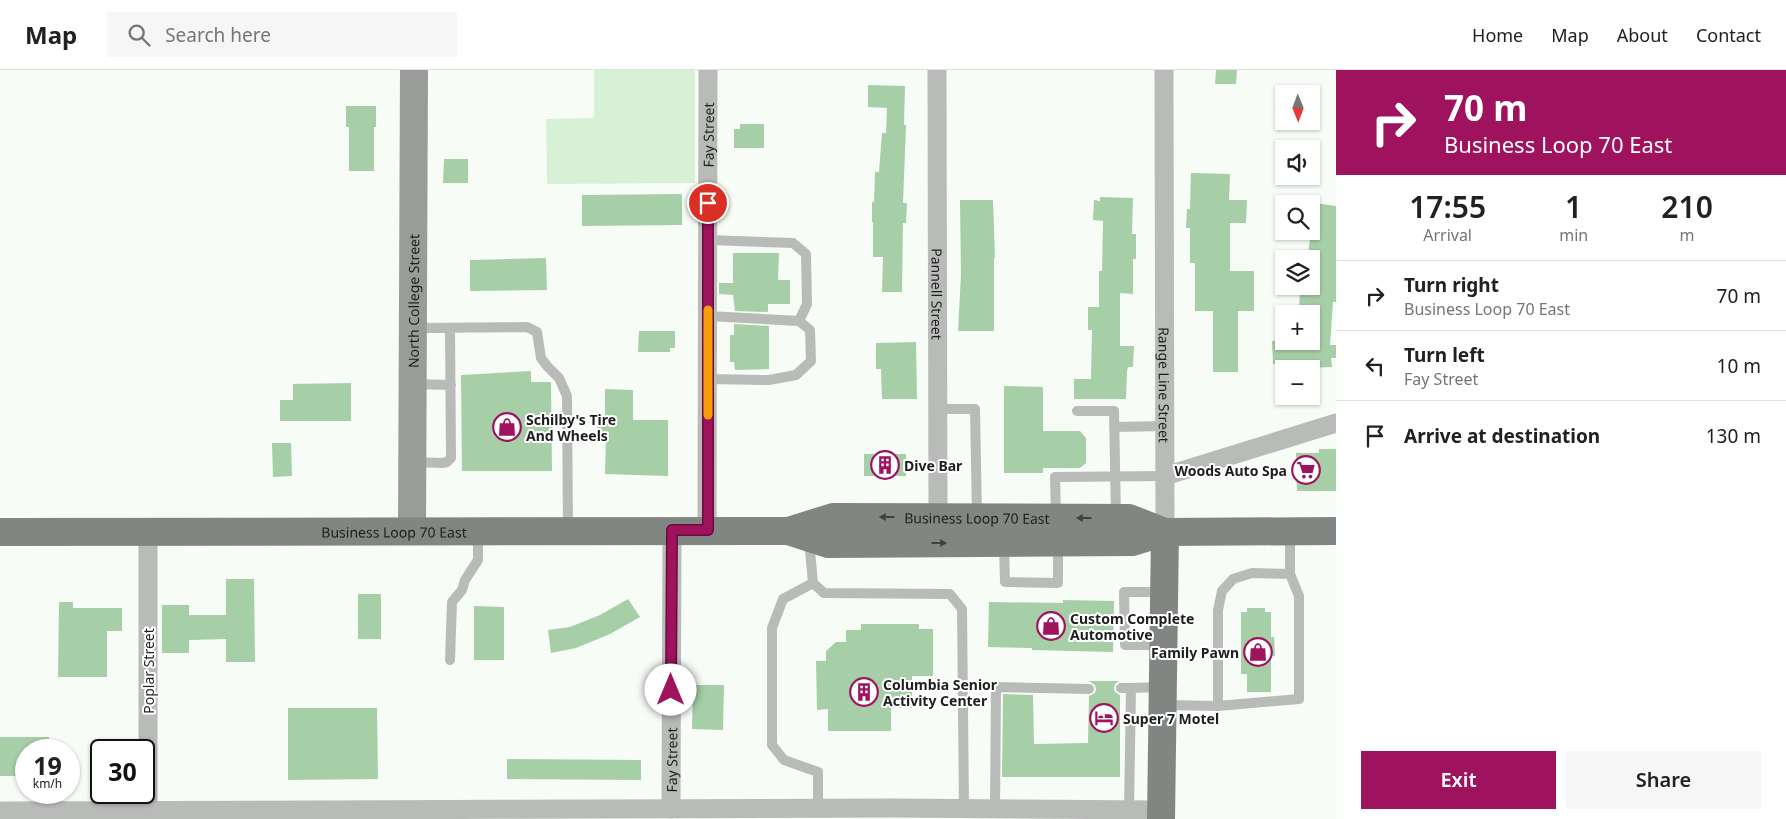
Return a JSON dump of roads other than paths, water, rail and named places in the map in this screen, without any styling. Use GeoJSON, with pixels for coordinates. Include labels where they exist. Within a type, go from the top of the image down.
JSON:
{"type":"FeatureCollection","features":[{"type":"Feature","properties":{"kind":"main road","name":"North College Street"},"geometry":{"type":"LineString","coordinates":[[412,531],[414,70]]}},
{"type":"Feature","properties":{"kind":"main road","name":"Business Loop 70 East"},"geometry":{"type":"LineString","coordinates":[[798,534],[834,517],[977,517],[1132,542],[1165,532],[1336,531]]}},
{"type":"Feature","properties":{"kind":"main road","name":"Business Loop 70 East"},"geometry":{"type":"LineString","coordinates":[[0,532],[708,530],[798,534],[828,544],[1004,543],[1116,518],[1129,518],[1165,532]]}},
{"type":"Feature","properties":{"kind":"main road","name":"Range Line Street"},"geometry":{"type":"LineString","coordinates":[[1161,814],[1165,532]]}},
{"type":"Feature","properties":{"kind":"street","name":"Fay Street"},"geometry":{"type":"LineString","coordinates":[[708,70],[708,530]]}},
{"type":"Feature","properties":{"kind":"street","name":"Pannell Street"},"geometry":{"type":"LineString","coordinates":[[937,70],[936,409],[938,518]]}},
{"type":"Feature","properties":{"kind":"street","name":"Range Line Street"},"geometry":{"type":"LineString","coordinates":[[1164,70],[1165,532]]}},
{"type":"Feature","properties":{"kind":"street"},"geometry":{"type":"LineString","coordinates":[[1165,476],[1336,422]]}},
{"type":"Feature","properties":{"kind":"street","name":"Fay Street"},"geometry":{"type":"LineString","coordinates":[[671,809],[672,530]]}},
{"type":"Feature","properties":{"kind":"street","name":"Poplar Street"},"geometry":{"type":"LineString","coordinates":[[148,531],[148,811]]}},
{"type":"Feature","properties":{"kind":"street"},"geometry":{"type":"LineString","coordinates":[[0,811],[78,815],[148,811],[446,814],[818,808],[893,814],[964,808],[1129,809],[1161,814]]}},
{"type":"Feature","properties":{"kind":"lane"},"geometry":{"type":"LineString","coordinates":[[708,240],[793,243],[806,254],[807,304],[799,321]]}},
{"type":"Feature","properties":{"kind":"lane"},"geometry":{"type":"LineString","coordinates":[[708,316],[799,321],[810,330],[812,361],[796,375],[769,380],[708,379]]}},
{"type":"Feature","properties":{"kind":"lane"},"geometry":{"type":"LineString","coordinates":[[413,328],[528,327],[537,332],[541,358],[559,378],[567,396],[568,530]]}},
{"type":"Feature","properties":{"kind":"lane"},"geometry":{"type":"LineString","coordinates":[[412,462],[442,463],[447,462],[451,458],[450,328]]}},
{"type":"Feature","properties":{"kind":"lane"},"geometry":{"type":"LineString","coordinates":[[412,384],[450,385]]}},
{"type":"Feature","properties":{"kind":"lane"},"geometry":{"type":"LineString","coordinates":[[936,409],[975,409],[977,517]]}},
{"type":"Feature","properties":{"kind":"lane"},"geometry":{"type":"LineString","coordinates":[[1077,411],[1114,411],[1116,518]]}},
{"type":"Feature","properties":{"kind":"lane"},"geometry":{"type":"LineString","coordinates":[[1114,427],[1165,426]]}},
{"type":"Feature","properties":{"kind":"lane"},"geometry":{"type":"LineString","coordinates":[[1004,543],[1005,582],[1058,583],[1055,477],[1165,476]]}},
{"type":"Feature","properties":{"kind":"lane"},"geometry":{"type":"LineString","coordinates":[[450,660],[452,602],[462,590],[465,580],[478,560],[478,531]]}},
{"type":"Feature","properties":{"kind":"lane"},"geometry":{"type":"LineString","coordinates":[[1129,809],[1126,688],[1218,706],[1299,699],[1299,596],[1290,574],[1290,532]]}},
{"type":"Feature","properties":{"kind":"lane"},"geometry":{"type":"LineString","coordinates":[[798,534],[813,583],[824,593],[950,594],[962,609],[964,808]]}},
{"type":"Feature","properties":{"kind":"lane"},"geometry":{"type":"LineString","coordinates":[[1218,706],[1218,610],[1222,591],[1233,579],[1252,573],[1290,574]]}},
{"type":"Feature","properties":{"kind":"lane"},"geometry":{"type":"LineString","coordinates":[[813,583],[783,600],[772,628],[772,744],[784,760],[818,772],[818,808]]}},
{"type":"Feature","properties":{"kind":"lane"},"geometry":{"type":"LineString","coordinates":[[1164,592],[1124,592],[1125,645],[1164,645]]}},
{"type":"Feature","properties":{"kind":"lane"},"geometry":{"type":"LineString","coordinates":[[995,809],[996,687],[1089,689]]}},
{"type":"Feature","properties":{"kind":"place","name":"Schilby's Tire And Wheels"},"geometry":{"type":"Point","coordinates":[507,427]}},
{"type":"Feature","properties":{"kind":"place","name":"Dive Bar"},"geometry":{"type":"Point","coordinates":[885,465]}},
{"type":"Feature","properties":{"kind":"place","name":"Woods Auto Spa"},"geometry":{"type":"Point","coordinates":[1306,470]}},
{"type":"Feature","properties":{"kind":"place","name":"Custom Complete Automotive"},"geometry":{"type":"Point","coordinates":[1051,626]}},
{"type":"Feature","properties":{"kind":"place","name":"Family Pawn"},"geometry":{"type":"Point","coordinates":[1258,652]}},
{"type":"Feature","properties":{"kind":"place","name":"Columbia Senior Activity Center"},"geometry":{"type":"Point","coordinates":[864,692]}},
{"type":"Feature","properties":{"kind":"place","name":"Super 7 Motel"},"geometry":{"type":"Point","coordinates":[1104,718]}}]}
